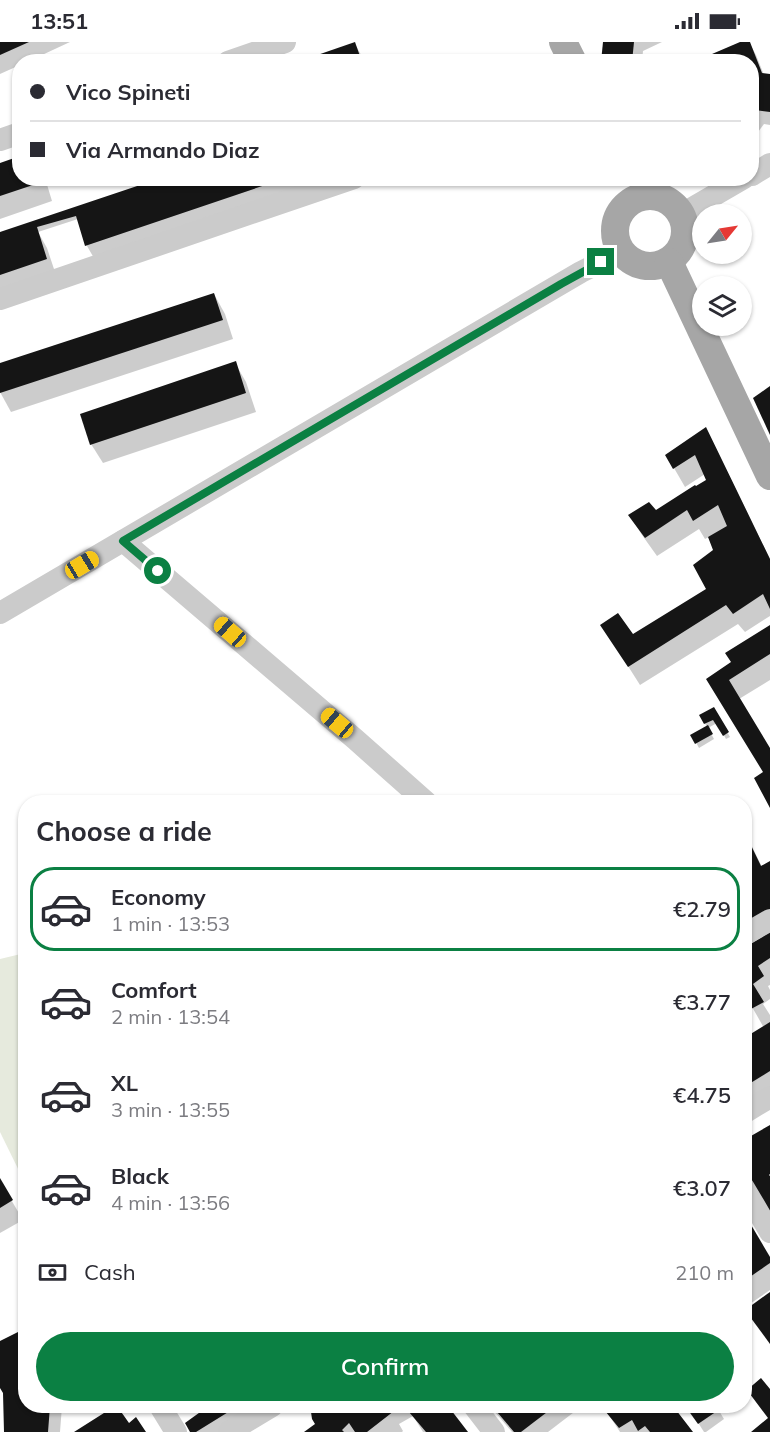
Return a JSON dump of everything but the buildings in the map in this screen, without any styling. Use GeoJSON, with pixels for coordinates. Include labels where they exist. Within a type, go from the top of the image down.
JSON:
{"type":"FeatureCollection","features":[{"type":"Feature","properties":{"kind":"main road"},"geometry":{"type":"LineString","coordinates":[[634,188],[663,198],[674,204],[682,214],[686,227],[685,241],[679,253],[669,262],[648,267],[628,259],[621,252],[616,240],[615,226],[634,188]]}},
{"type":"Feature","properties":{"kind":"main road"},"geometry":{"type":"LineString","coordinates":[[669,262],[770,476]]}},
{"type":"Feature","properties":{"kind":"street"},"geometry":{"type":"LineString","coordinates":[[251,54],[285,42]]}},
{"type":"Feature","properties":{"kind":"street"},"geometry":{"type":"LineString","coordinates":[[0,299],[331,186]]}},
{"type":"Feature","properties":{"kind":"street"},"geometry":{"type":"LineString","coordinates":[[682,214],[730,186]]}},
{"type":"Feature","properties":{"kind":"street"},"geometry":{"type":"LineString","coordinates":[[0,613],[581,272],[621,252]]}},
{"type":"Feature","properties":{"kind":"street"},"geometry":{"type":"LineString","coordinates":[[123,541],[418,795]]}},
{"type":"Feature","properties":{"kind":"street"},"geometry":{"type":"LineString","coordinates":[[752,930],[770,920]]}},
{"type":"Feature","properties":{"kind":"street"},"geometry":{"type":"LineString","coordinates":[[752,1108],[770,1097]]}},
{"type":"Feature","properties":{"kind":"street"},"geometry":{"type":"LineString","coordinates":[[752,1202],[770,1233]]}},
{"type":"Feature","properties":{"kind":"street"},"geometry":{"type":"LineString","coordinates":[[164,1413],[176,1432]]}},
{"type":"Feature","properties":{"kind":"street"},"geometry":{"type":"LineString","coordinates":[[230,1432],[261,1413]]}},
{"type":"Feature","properties":{"kind":"street"},"geometry":{"type":"LineString","coordinates":[[479,1413],[494,1432]]}},
{"type":"Feature","properties":{"kind":"shaded area"},"geometry":{"type":"Polygon","coordinates":[[[18,955],[18,1169],[0,1132],[0,959],[18,955]]]}},
{"type":"Feature","properties":{"kind":"route"},"geometry":{"type":"LineString","coordinates":[[158,571],[123,541],[601,262]]}}]}
